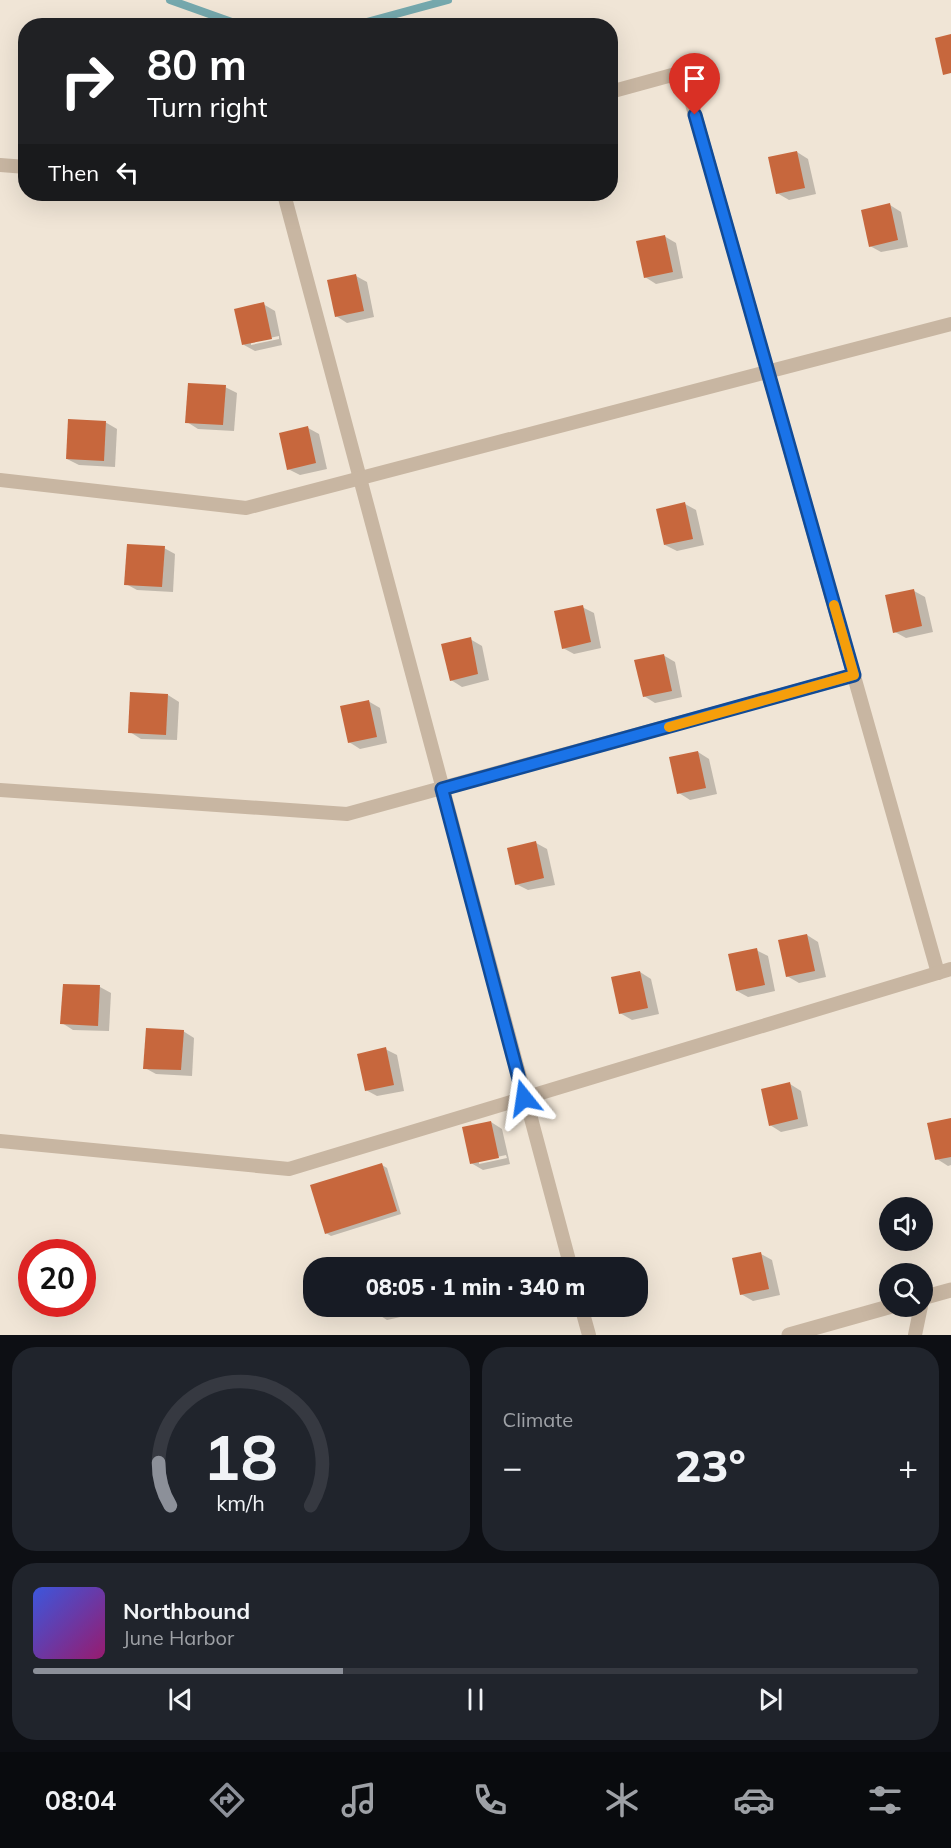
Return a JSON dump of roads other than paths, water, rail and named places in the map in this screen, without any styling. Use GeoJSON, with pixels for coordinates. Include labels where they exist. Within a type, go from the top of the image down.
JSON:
{"type":"FeatureCollection","features":[{"type":"Feature","properties":{"kind":"street"},"geometry":{"type":"LineString","coordinates":[[933,1296],[951,1290]]}},
{"type":"Feature","properties":{"kind":"street"},"geometry":{"type":"LineString","coordinates":[[789,1335],[879,1310]]}},
{"type":"Feature","properties":{"kind":"lane"},"geometry":{"type":"LineString","coordinates":[[0,1141],[289,1169],[945,971],[854,675],[683,72],[618,90]]}},
{"type":"Feature","properties":{"kind":"lane"},"geometry":{"type":"LineString","coordinates":[[0,165],[18,166]]}},
{"type":"Feature","properties":{"kind":"lane"},"geometry":{"type":"LineString","coordinates":[[286,201],[568,1257]]}},
{"type":"Feature","properties":{"kind":"lane"},"geometry":{"type":"LineString","coordinates":[[0,480],[246,508],[951,324]]}},
{"type":"Feature","properties":{"kind":"lane"},"geometry":{"type":"LineString","coordinates":[[0,790],[347,814],[854,675]]}},
{"type":"Feature","properties":{"kind":"lane"},"geometry":{"type":"LineString","coordinates":[[584,1317],[589,1335]]}},
{"type":"Feature","properties":{"kind":"lane"},"geometry":{"type":"LineString","coordinates":[[915,1335],[919,1317]]}},
{"type":"Feature","properties":{"kind":"waterway"},"geometry":{"type":"LineString","coordinates":[[170,0],[221,18]]}},
{"type":"Feature","properties":{"kind":"waterway"},"geometry":{"type":"LineString","coordinates":[[382,18],[448,0]]}}]}
